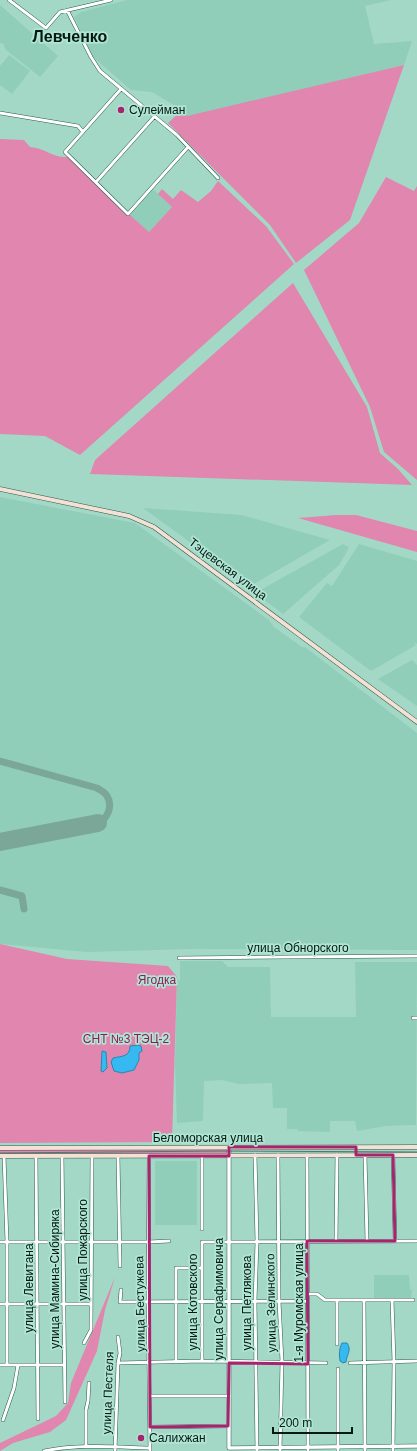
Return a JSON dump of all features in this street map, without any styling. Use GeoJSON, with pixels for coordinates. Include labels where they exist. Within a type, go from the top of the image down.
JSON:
{"type":"FeatureCollection","features":[{"type":"Feature","properties":{"kind":"main road","name":"Тэцевская улица"},"geometry":{"type":"LineString","coordinates":[[0,489],[128,516],[154,527],[417,722]]}},
{"type":"Feature","properties":{"kind":"main road"},"geometry":{"type":"LineString","coordinates":[[356,1147],[356,1155]]}},
{"type":"Feature","properties":{"kind":"main road","name":"Беломорская улица"},"geometry":{"type":"LineString","coordinates":[[0,1148],[417,1147]]}},
{"type":"Feature","properties":{"kind":"main road","name":"Беломорская улица"},"geometry":{"type":"LineString","coordinates":[[2,1156],[417,1155]]}},
{"type":"Feature","properties":{"kind":"street"},"geometry":{"type":"LineString","coordinates":[[9,0],[46,28],[60,12],[111,0]]}},
{"type":"Feature","properties":{"kind":"street"},"geometry":{"type":"LineString","coordinates":[[67,10],[91,57],[100,71],[176,135],[218,178]]}},
{"type":"Feature","properties":{"kind":"street"},"geometry":{"type":"LineString","coordinates":[[121,89],[65,152],[128,214],[188,147]]}},
{"type":"Feature","properties":{"kind":"street"},"geometry":{"type":"LineString","coordinates":[[0,113],[78,126],[83,132]]}},
{"type":"Feature","properties":{"kind":"street"},"geometry":{"type":"LineString","coordinates":[[96,182],[154,117]]}},
{"type":"Feature","properties":{"kind":"street","name":"улица Обнорского"},"geometry":{"type":"LineString","coordinates":[[179,958],[417,956]]}},
{"type":"Feature","properties":{"kind":"street","name":"улица Серафимовича"},"geometry":{"type":"LineString","coordinates":[[229,1148],[229,1450]]}},
{"type":"Feature","properties":{"kind":"street","name":"улица Петлякова"},"geometry":{"type":"LineString","coordinates":[[255,1155],[257,1242],[255,1301],[257,1450]]}},
{"type":"Feature","properties":{"kind":"street","name":"улица Зелинского"},"geometry":{"type":"LineString","coordinates":[[278,1155],[280,1241],[279,1300],[282,1362],[280,1450]]}},
{"type":"Feature","properties":{"kind":"street","name":"1-я Муромская улица"},"geometry":{"type":"LineString","coordinates":[[307,1155],[308,1450]]}},
{"type":"Feature","properties":{"kind":"street"},"geometry":{"type":"LineString","coordinates":[[336,1241],[338,1155]]}},
{"type":"Feature","properties":{"kind":"street"},"geometry":{"type":"LineString","coordinates":[[364,1155],[367,1241]]}},
{"type":"Feature","properties":{"kind":"street"},"geometry":{"type":"LineString","coordinates":[[393,1155],[395,1241]]}},
{"type":"Feature","properties":{"kind":"street"},"geometry":{"type":"LineString","coordinates":[[2,1156],[7,1242],[7,1365]]}},
{"type":"Feature","properties":{"kind":"street","name":"улица Левитана"},"geometry":{"type":"LineString","coordinates":[[36,1156],[38,1242],[38,1419]]}},
{"type":"Feature","properties":{"kind":"street","name":"улица Мамина-Сибиряка"},"geometry":{"type":"LineString","coordinates":[[62,1156],[65,1402]]}},
{"type":"Feature","properties":{"kind":"street","name":"улица Пожарского"},"geometry":{"type":"LineString","coordinates":[[84,1343],[91,1330],[92,1156]]}},
{"type":"Feature","properties":{"kind":"street"},"geometry":{"type":"LineString","coordinates":[[118,1156],[120,1266]]}},
{"type":"Feature","properties":{"kind":"street","name":"улица Бестужева"},"geometry":{"type":"LineString","coordinates":[[149,1156],[148,1301],[150,1450]]}},
{"type":"Feature","properties":{"kind":"street"},"geometry":{"type":"LineString","coordinates":[[202,1156],[202,1229]]}},
{"type":"Feature","properties":{"kind":"street"},"geometry":{"type":"LineString","coordinates":[[0,1242],[169,1241]]}},
{"type":"Feature","properties":{"kind":"street"},"geometry":{"type":"LineString","coordinates":[[229,1242],[417,1241]]}},
{"type":"Feature","properties":{"kind":"street","name":"улица Котовского"},"geometry":{"type":"LineString","coordinates":[[202,1362],[202,1242],[229,1242]]}},
{"type":"Feature","properties":{"kind":"street"},"geometry":{"type":"LineString","coordinates":[[176,1362],[176,1268],[202,1268]]}},
{"type":"Feature","properties":{"kind":"street"},"geometry":{"type":"LineString","coordinates":[[121,1290],[120,1302],[307,1301]]}},
{"type":"Feature","properties":{"kind":"street"},"geometry":{"type":"LineString","coordinates":[[307,1294],[317,1294],[325,1300],[413,1300]]}},
{"type":"Feature","properties":{"kind":"street"},"geometry":{"type":"LineString","coordinates":[[337,1300],[337,1344]]}},
{"type":"Feature","properties":{"kind":"street"},"geometry":{"type":"LineString","coordinates":[[364,1300],[365,1449]]}},
{"type":"Feature","properties":{"kind":"street"},"geometry":{"type":"LineString","coordinates":[[392,1300],[394,1449]]}},
{"type":"Feature","properties":{"kind":"street"},"geometry":{"type":"LineString","coordinates":[[0,1304],[91,1304]]}},
{"type":"Feature","properties":{"kind":"street","name":"улица Пестеля"},"geometry":{"type":"LineString","coordinates":[[115,1449],[118,1363],[120,1353],[118,1337]]}},
{"type":"Feature","properties":{"kind":"street"},"geometry":{"type":"LineString","coordinates":[[350,1363],[417,1361]]}},
{"type":"Feature","properties":{"kind":"street"},"geometry":{"type":"LineString","coordinates":[[118,1363],[326,1363]]}},
{"type":"Feature","properties":{"kind":"street"},"geometry":{"type":"LineString","coordinates":[[0,1365],[64,1365]]}},
{"type":"Feature","properties":{"kind":"street"},"geometry":{"type":"LineString","coordinates":[[3,1420],[14,1388],[18,1365]]}},
{"type":"Feature","properties":{"kind":"street"},"geometry":{"type":"LineString","coordinates":[[338,1369],[338,1449]]}},
{"type":"Feature","properties":{"kind":"street"},"geometry":{"type":"LineString","coordinates":[[86,1447],[86,1410],[89,1383]]}},
{"type":"Feature","properties":{"kind":"street"},"geometry":{"type":"LineString","coordinates":[[150,1396],[229,1396]]}},
{"type":"Feature","properties":{"kind":"street"},"geometry":{"type":"LineString","coordinates":[[150,1427],[228,1426]]}},
{"type":"Feature","properties":{"kind":"street"},"geometry":{"type":"LineString","coordinates":[[229,1450],[394,1449],[417,1446]]}},
{"type":"Feature","properties":{"kind":"street"},"geometry":{"type":"LineString","coordinates":[[44,1451],[57,1448],[86,1447],[150,1450]]}},
{"type":"Feature","properties":{"kind":"highlighted area"},"geometry":{"type":"Polygon","coordinates":[[[229,1147],[356,1147],[356,1155],[393,1155],[395,1241],[307,1241],[308,1364],[229,1363],[228,1426],[150,1427],[149,1156],[229,1156],[229,1147]]]}},
{"type":"Feature","properties":{"kind":"shaded area"},"geometry":{"type":"Polygon","coordinates":[[[127,0],[391,0],[365,6],[374,44],[412,41],[404,65],[187,117],[182,110],[152,92],[131,90],[93,57],[74,17],[81,12],[127,0]]]}},
{"type":"Feature","properties":{"kind":"shaded area"},"geometry":{"type":"Polygon","coordinates":[[[0,5],[58,56],[40,77],[5,49],[4,44],[0,43],[0,5]]]}},
{"type":"Feature","properties":{"kind":"shaded area"},"geometry":{"type":"Polygon","coordinates":[[[9,55],[30,71],[12,94],[0,85],[0,66],[9,55]]]}},
{"type":"Feature","properties":{"kind":"shaded area"},"geometry":{"type":"Polygon","coordinates":[[[153,189],[172,207],[149,232],[130,215],[153,189]]]}},
{"type":"Feature","properties":{"kind":"shaded area"},"geometry":{"type":"Polygon","coordinates":[[[0,497],[135,523],[269,620],[274,627],[302,647],[305,647],[417,733],[417,950],[192,949],[87,952],[0,944],[0,497]]]}},
{"type":"Feature","properties":{"kind":"shaded area"},"geometry":{"type":"Polygon","coordinates":[[[143,508],[242,515],[330,540],[250,586],[143,508]]]}},
{"type":"Feature","properties":{"kind":"shaded area"},"geometry":{"type":"Polygon","coordinates":[[[343,544],[349,547],[339,565],[283,614],[255,593],[343,544]]]}},
{"type":"Feature","properties":{"kind":"shaded area"},"geometry":{"type":"Polygon","coordinates":[[[359,544],[417,561],[417,644],[413,642],[416,645],[371,671],[299,617],[327,583],[332,586],[359,544]]]}},
{"type":"Feature","properties":{"kind":"shaded area"},"geometry":{"type":"Polygon","coordinates":[[[412,660],[417,665],[417,706],[378,679],[412,660]]]}},
{"type":"Feature","properties":{"kind":"shaded area"},"geometry":{"type":"Polygon","coordinates":[[[180,961],[222,961],[228,967],[270,967],[271,1017],[356,1017],[355,962],[417,962],[416,1125],[386,1126],[357,1131],[355,1121],[330,1121],[330,1132],[298,1131],[297,1129],[287,1129],[287,1108],[273,1108],[272,1083],[239,1084],[222,1080],[204,1081],[203,1121],[177,1123],[175,1064],[177,980],[180,981],[180,961]]]}},
{"type":"Feature","properties":{"kind":"shaded area"},"geometry":{"type":"Polygon","coordinates":[[[155,1161],[197,1161],[197,1225],[155,1225],[155,1161]]]}},
{"type":"Feature","properties":{"kind":"shaded area"},"geometry":{"type":"Polygon","coordinates":[[[374,1275],[409,1275],[410,1289],[412,1290],[411,1298],[374,1298],[374,1275]]]}},
{"type":"Feature","properties":{"kind":"green space"},"geometry":{"type":"Polygon","coordinates":[[[404,65],[350,220],[296,263],[270,225],[168,123],[182,110],[187,116],[404,65]]]}},
{"type":"Feature","properties":{"kind":"green space"},"geometry":{"type":"Polygon","coordinates":[[[0,139],[24,140],[30,147],[58,156],[68,157],[128,215],[130,215],[149,232],[172,207],[158,194],[162,189],[173,199],[181,190],[198,202],[211,191],[218,181],[266,226],[294,264],[80,455],[45,436],[0,434],[0,139]]]}},
{"type":"Feature","properties":{"kind":"green space"},"geometry":{"type":"Polygon","coordinates":[[[386,177],[414,191],[417,186],[417,480],[384,452],[370,407],[304,270],[359,223],[386,177]]]}},
{"type":"Feature","properties":{"kind":"green space"},"geometry":{"type":"Polygon","coordinates":[[[293,283],[367,407],[380,453],[398,469],[412,485],[90,474],[95,460],[293,283]]]}},
{"type":"Feature","properties":{"kind":"green space"},"geometry":{"type":"Polygon","coordinates":[[[356,515],[417,531],[417,552],[298,518],[356,515]]]}},
{"type":"Feature","properties":{"kind":"green space"},"geometry":{"type":"Polygon","coordinates":[[[0,944],[67,959],[168,966],[177,977],[172,1142],[0,1143],[0,944]]]}},
{"type":"Feature","properties":{"kind":"green space"},"geometry":{"type":"Polygon","coordinates":[[[227,1149],[228,1155],[0,1155],[0,1150],[227,1149]]]}},
{"type":"Feature","properties":{"kind":"green space"},"geometry":{"type":"Polygon","coordinates":[[[115,1277],[105,1310],[97,1351],[66,1420],[50,1432],[13,1443],[0,1451],[0,1443],[56,1416],[68,1403],[71,1383],[115,1277]]]}},
{"type":"Feature","properties":{"kind":"water"},"geometry":{"type":"Polygon","coordinates":[[[130,1046],[141,1046],[142,1051],[139,1053],[139,1060],[134,1070],[122,1073],[114,1071],[111,1062],[113,1058],[127,1054],[130,1050],[130,1046]]]}},
{"type":"Feature","properties":{"kind":"water"},"geometry":{"type":"Polygon","coordinates":[[[102,1051],[106,1052],[107,1068],[103,1072],[101,1071],[102,1051]]]}},
{"type":"Feature","properties":{"kind":"water"},"geometry":{"type":"Polygon","coordinates":[[[342,1343],[347,1343],[349,1348],[346,1362],[343,1363],[340,1361],[339,1356],[342,1343]]]}},
{"type":"Feature","properties":{"kind":"taxiway"},"geometry":{"type":"LineString","coordinates":[[0,761],[97,788],[102,791],[110,803],[107,815],[98,823]]}},
{"type":"Feature","properties":{"kind":"taxiway"},"geometry":{"type":"LineString","coordinates":[[0,890],[22,896],[24,909]]}},
{"type":"Feature","properties":{"kind":"runway"},"geometry":{"type":"LineString","coordinates":[[0,842],[98,823]]}},
{"type":"Feature","properties":{"kind":"tram line"},"geometry":{"type":"LineString","coordinates":[[0,1153],[220,1151],[417,1152]]}},
{"type":"Feature","properties":{"kind":"place","name":"Сулейман"},"geometry":{"type":"Point","coordinates":[121,110]}},
{"type":"Feature","properties":{"kind":"place","name":"Салихжан"},"geometry":{"type":"Point","coordinates":[141,1438]}},
{"type":"Feature","properties":{"kind":"district","name":"Левченко"},"geometry":{"type":"Point","coordinates":[70,36]}},
{"type":"Feature","properties":{"kind":"park label","name":"Ягодка"},"geometry":{"type":"Point","coordinates":[157,980]}},
{"type":"Feature","properties":{"kind":"park label","name":"СНТ №3 ТЭЦ-2"},"geometry":{"type":"Point","coordinates":[126,1039]}}]}
